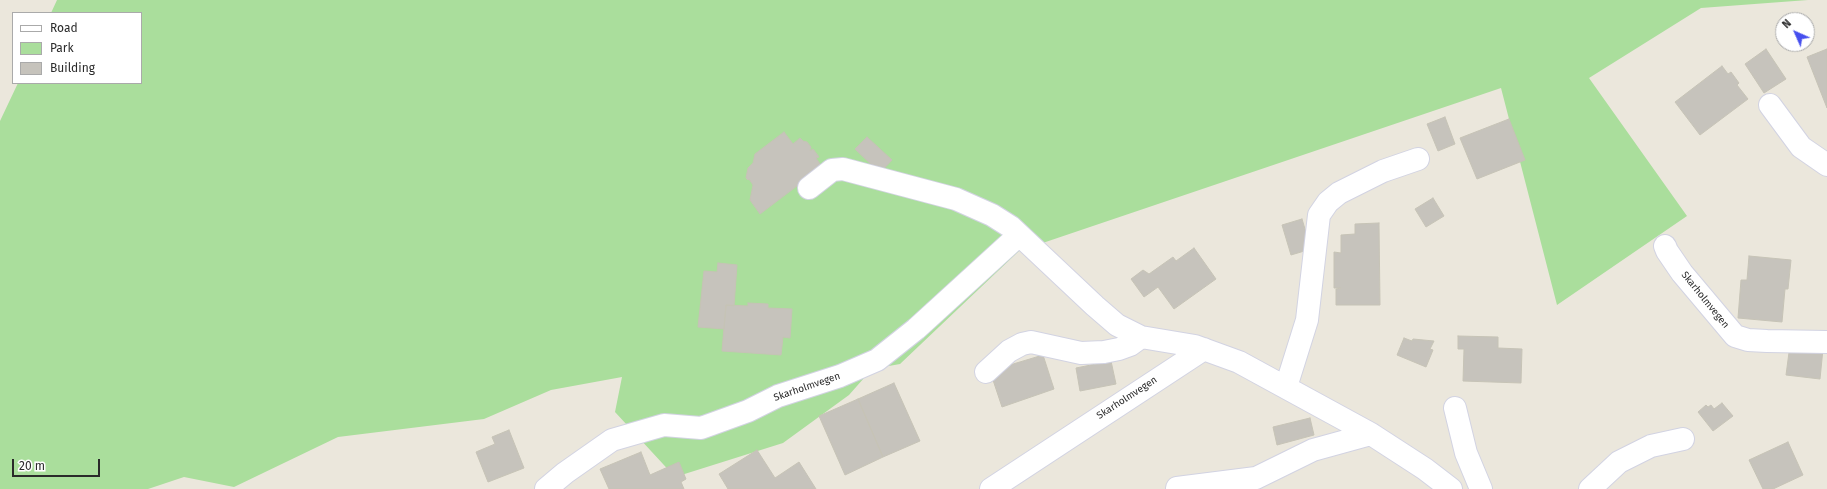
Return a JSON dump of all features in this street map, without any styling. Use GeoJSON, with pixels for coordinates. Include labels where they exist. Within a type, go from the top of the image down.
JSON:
{"type":"FeatureCollection","features":[{"type":"Feature","properties":{"kind":"lane"},"geometry":{"type":"LineString","coordinates":[[1770,105],[1801,147],[1827,165]]}},
{"type":"Feature","properties":{"kind":"lane"},"geometry":{"type":"LineString","coordinates":[[1286,388],[1307,320],[1319,215],[1328,202],[1339,193],[1383,171],[1418,159]]}},
{"type":"Feature","properties":{"kind":"lane"},"geometry":{"type":"LineString","coordinates":[[809,188],[832,170],[850,170],[956,199],[992,215],[1011,227],[1100,311],[1117,325],[1141,337],[1195,346],[1239,362],[1371,434],[1425,469],[1451,489]]}},
{"type":"Feature","properties":{"kind":"lane","name":"Skarholmvegen"},"geometry":{"type":"LineString","coordinates":[[546,489],[565,473],[612,440],[664,425],[701,428],[748,411],[778,396],[840,376],[877,360],[916,328],[1019,235]]}},
{"type":"Feature","properties":{"kind":"lane","name":"Skarholmvegen"},"geometry":{"type":"LineString","coordinates":[[1665,246],[1682,272],[1735,336],[1748,340],[1827,342]]}},
{"type":"Feature","properties":{"kind":"lane"},"geometry":{"type":"LineString","coordinates":[[986,372],[1009,351],[1022,344],[1031,342],[1081,353],[1104,352],[1130,345],[1141,337]]}},
{"type":"Feature","properties":{"kind":"lane","name":"Skarholmvegen"},"geometry":{"type":"LineString","coordinates":[[991,489],[1204,349]]}},
{"type":"Feature","properties":{"kind":"lane"},"geometry":{"type":"LineString","coordinates":[[1455,408],[1466,453],[1481,489]]}},
{"type":"Feature","properties":{"kind":"lane"},"geometry":{"type":"LineString","coordinates":[[1177,488],[1256,478],[1313,450],[1371,434]]}},
{"type":"Feature","properties":{"kind":"lane"},"geometry":{"type":"LineString","coordinates":[[1590,489],[1619,462],[1651,446],[1682,439]]}},
{"type":"Feature","properties":{"kind":"green space"},"geometry":{"type":"Polygon","coordinates":[[[57,0],[1808,0],[1701,8],[1589,78],[1687,216],[1557,305],[1501,88],[1019,251],[900,364],[872,369],[849,395],[783,443],[675,477],[615,412],[622,377],[551,390],[484,419],[338,437],[234,487],[184,477],[148,489],[0,489],[0,121],[18,84],[142,84],[142,12],[51,12],[57,0]]]}},
{"type":"Feature","properties":{"kind":"building"},"geometry":{"type":"Polygon","coordinates":[[[1766,49],[1786,79],[1764,93],[1745,64],[1766,49]]]}},
{"type":"Feature","properties":{"kind":"building"},"geometry":{"type":"Polygon","coordinates":[[[1827,49],[1827,108],[1807,57],[1827,49]]]}},
{"type":"Feature","properties":{"kind":"building"},"geometry":{"type":"Polygon","coordinates":[[[1722,66],[1728,74],[1731,72],[1739,83],[1737,85],[1748,99],[1700,135],[1675,102],[1722,66]]]}},
{"type":"Feature","properties":{"kind":"building"},"geometry":{"type":"Polygon","coordinates":[[[1445,117],[1455,144],[1438,151],[1427,124],[1445,117]]]}},
{"type":"Feature","properties":{"kind":"building"},"geometry":{"type":"Polygon","coordinates":[[[1509,119],[1525,160],[1477,179],[1460,138],[1509,119]]]}},
{"type":"Feature","properties":{"kind":"building"},"geometry":{"type":"Polygon","coordinates":[[[784,132],[793,144],[800,138],[807,142],[811,147],[810,151],[813,149],[819,157],[816,158],[822,167],[760,214],[750,200],[753,185],[749,179],[748,180],[746,178],[748,168],[753,163],[755,154],[784,132]]]}},
{"type":"Feature","properties":{"kind":"building"},"geometry":{"type":"Polygon","coordinates":[[[867,137],[892,160],[880,173],[855,149],[867,137]]]}},
{"type":"Feature","properties":{"kind":"building"},"geometry":{"type":"Polygon","coordinates":[[[1433,198],[1444,216],[1426,227],[1415,209],[1433,198]]]}},
{"type":"Feature","properties":{"kind":"building"},"geometry":{"type":"Polygon","coordinates":[[[1302,219],[1311,249],[1291,255],[1282,225],[1302,219]]]}},
{"type":"Feature","properties":{"kind":"building"},"geometry":{"type":"Polygon","coordinates":[[[1379,223],[1380,305],[1336,305],[1336,289],[1341,288],[1334,288],[1334,252],[1341,253],[1341,235],[1355,234],[1355,224],[1379,223]]]}},
{"type":"Feature","properties":{"kind":"building"},"geometry":{"type":"Polygon","coordinates":[[[1194,248],[1216,279],[1174,309],[1158,287],[1144,297],[1131,279],[1143,270],[1149,274],[1173,257],[1176,261],[1194,248]]]}},
{"type":"Feature","properties":{"kind":"building"},"geometry":{"type":"Polygon","coordinates":[[[1749,256],[1791,260],[1788,289],[1785,289],[1782,322],[1738,318],[1741,280],[1747,280],[1749,256]]]}},
{"type":"Feature","properties":{"kind":"building"},"geometry":{"type":"Polygon","coordinates":[[[718,263],[737,265],[734,306],[726,305],[724,329],[698,327],[704,271],[717,272],[718,263]]]}},
{"type":"Feature","properties":{"kind":"building"},"geometry":{"type":"Polygon","coordinates":[[[748,303],[768,304],[768,308],[792,309],[790,338],[783,337],[781,355],[722,351],[726,305],[748,306],[748,303]]]}},
{"type":"Feature","properties":{"kind":"building"},"geometry":{"type":"Polygon","coordinates":[[[1458,336],[1498,337],[1498,348],[1522,349],[1521,383],[1463,381],[1464,349],[1458,349],[1458,336]]]}},
{"type":"Feature","properties":{"kind":"building"},"geometry":{"type":"Polygon","coordinates":[[[1404,338],[1412,341],[1413,339],[1434,341],[1430,349],[1433,350],[1426,367],[1397,355],[1404,338]]]}},
{"type":"Feature","properties":{"kind":"building"},"geometry":{"type":"Polygon","coordinates":[[[1790,345],[1823,349],[1820,379],[1786,375],[1790,345]]]}},
{"type":"Feature","properties":{"kind":"building"},"geometry":{"type":"Polygon","coordinates":[[[1043,355],[1054,389],[1002,407],[990,371],[1043,355]]]}},
{"type":"Feature","properties":{"kind":"building"},"geometry":{"type":"Polygon","coordinates":[[[1111,361],[1116,384],[1080,391],[1076,368],[1111,361]]]}},
{"type":"Feature","properties":{"kind":"building"},"geometry":{"type":"Polygon","coordinates":[[[894,383],[920,441],[883,457],[858,399],[894,383]]]}},
{"type":"Feature","properties":{"kind":"building"},"geometry":{"type":"Polygon","coordinates":[[[858,399],[883,457],[845,475],[819,416],[858,399]]]}},
{"type":"Feature","properties":{"kind":"building"},"geometry":{"type":"Polygon","coordinates":[[[1722,403],[1733,416],[1713,431],[1698,412],[1706,405],[1708,407],[1711,405],[1714,409],[1722,403]]]}},
{"type":"Feature","properties":{"kind":"building"},"geometry":{"type":"Polygon","coordinates":[[[1310,418],[1314,435],[1277,445],[1273,427],[1310,418]]]}},
{"type":"Feature","properties":{"kind":"building"},"geometry":{"type":"Polygon","coordinates":[[[509,430],[524,468],[488,482],[476,452],[495,444],[492,437],[509,430]]]}},
{"type":"Feature","properties":{"kind":"building"},"geometry":{"type":"Polygon","coordinates":[[[1788,442],[1803,475],[1773,489],[1763,489],[1749,460],[1788,442]]]}},
{"type":"Feature","properties":{"kind":"building"},"geometry":{"type":"Polygon","coordinates":[[[757,450],[775,478],[799,462],[816,489],[728,489],[719,474],[757,450]]]}},
{"type":"Feature","properties":{"kind":"building"},"geometry":{"type":"Polygon","coordinates":[[[641,452],[650,475],[679,462],[686,479],[681,482],[684,489],[609,489],[600,469],[641,452]]]}}]}
